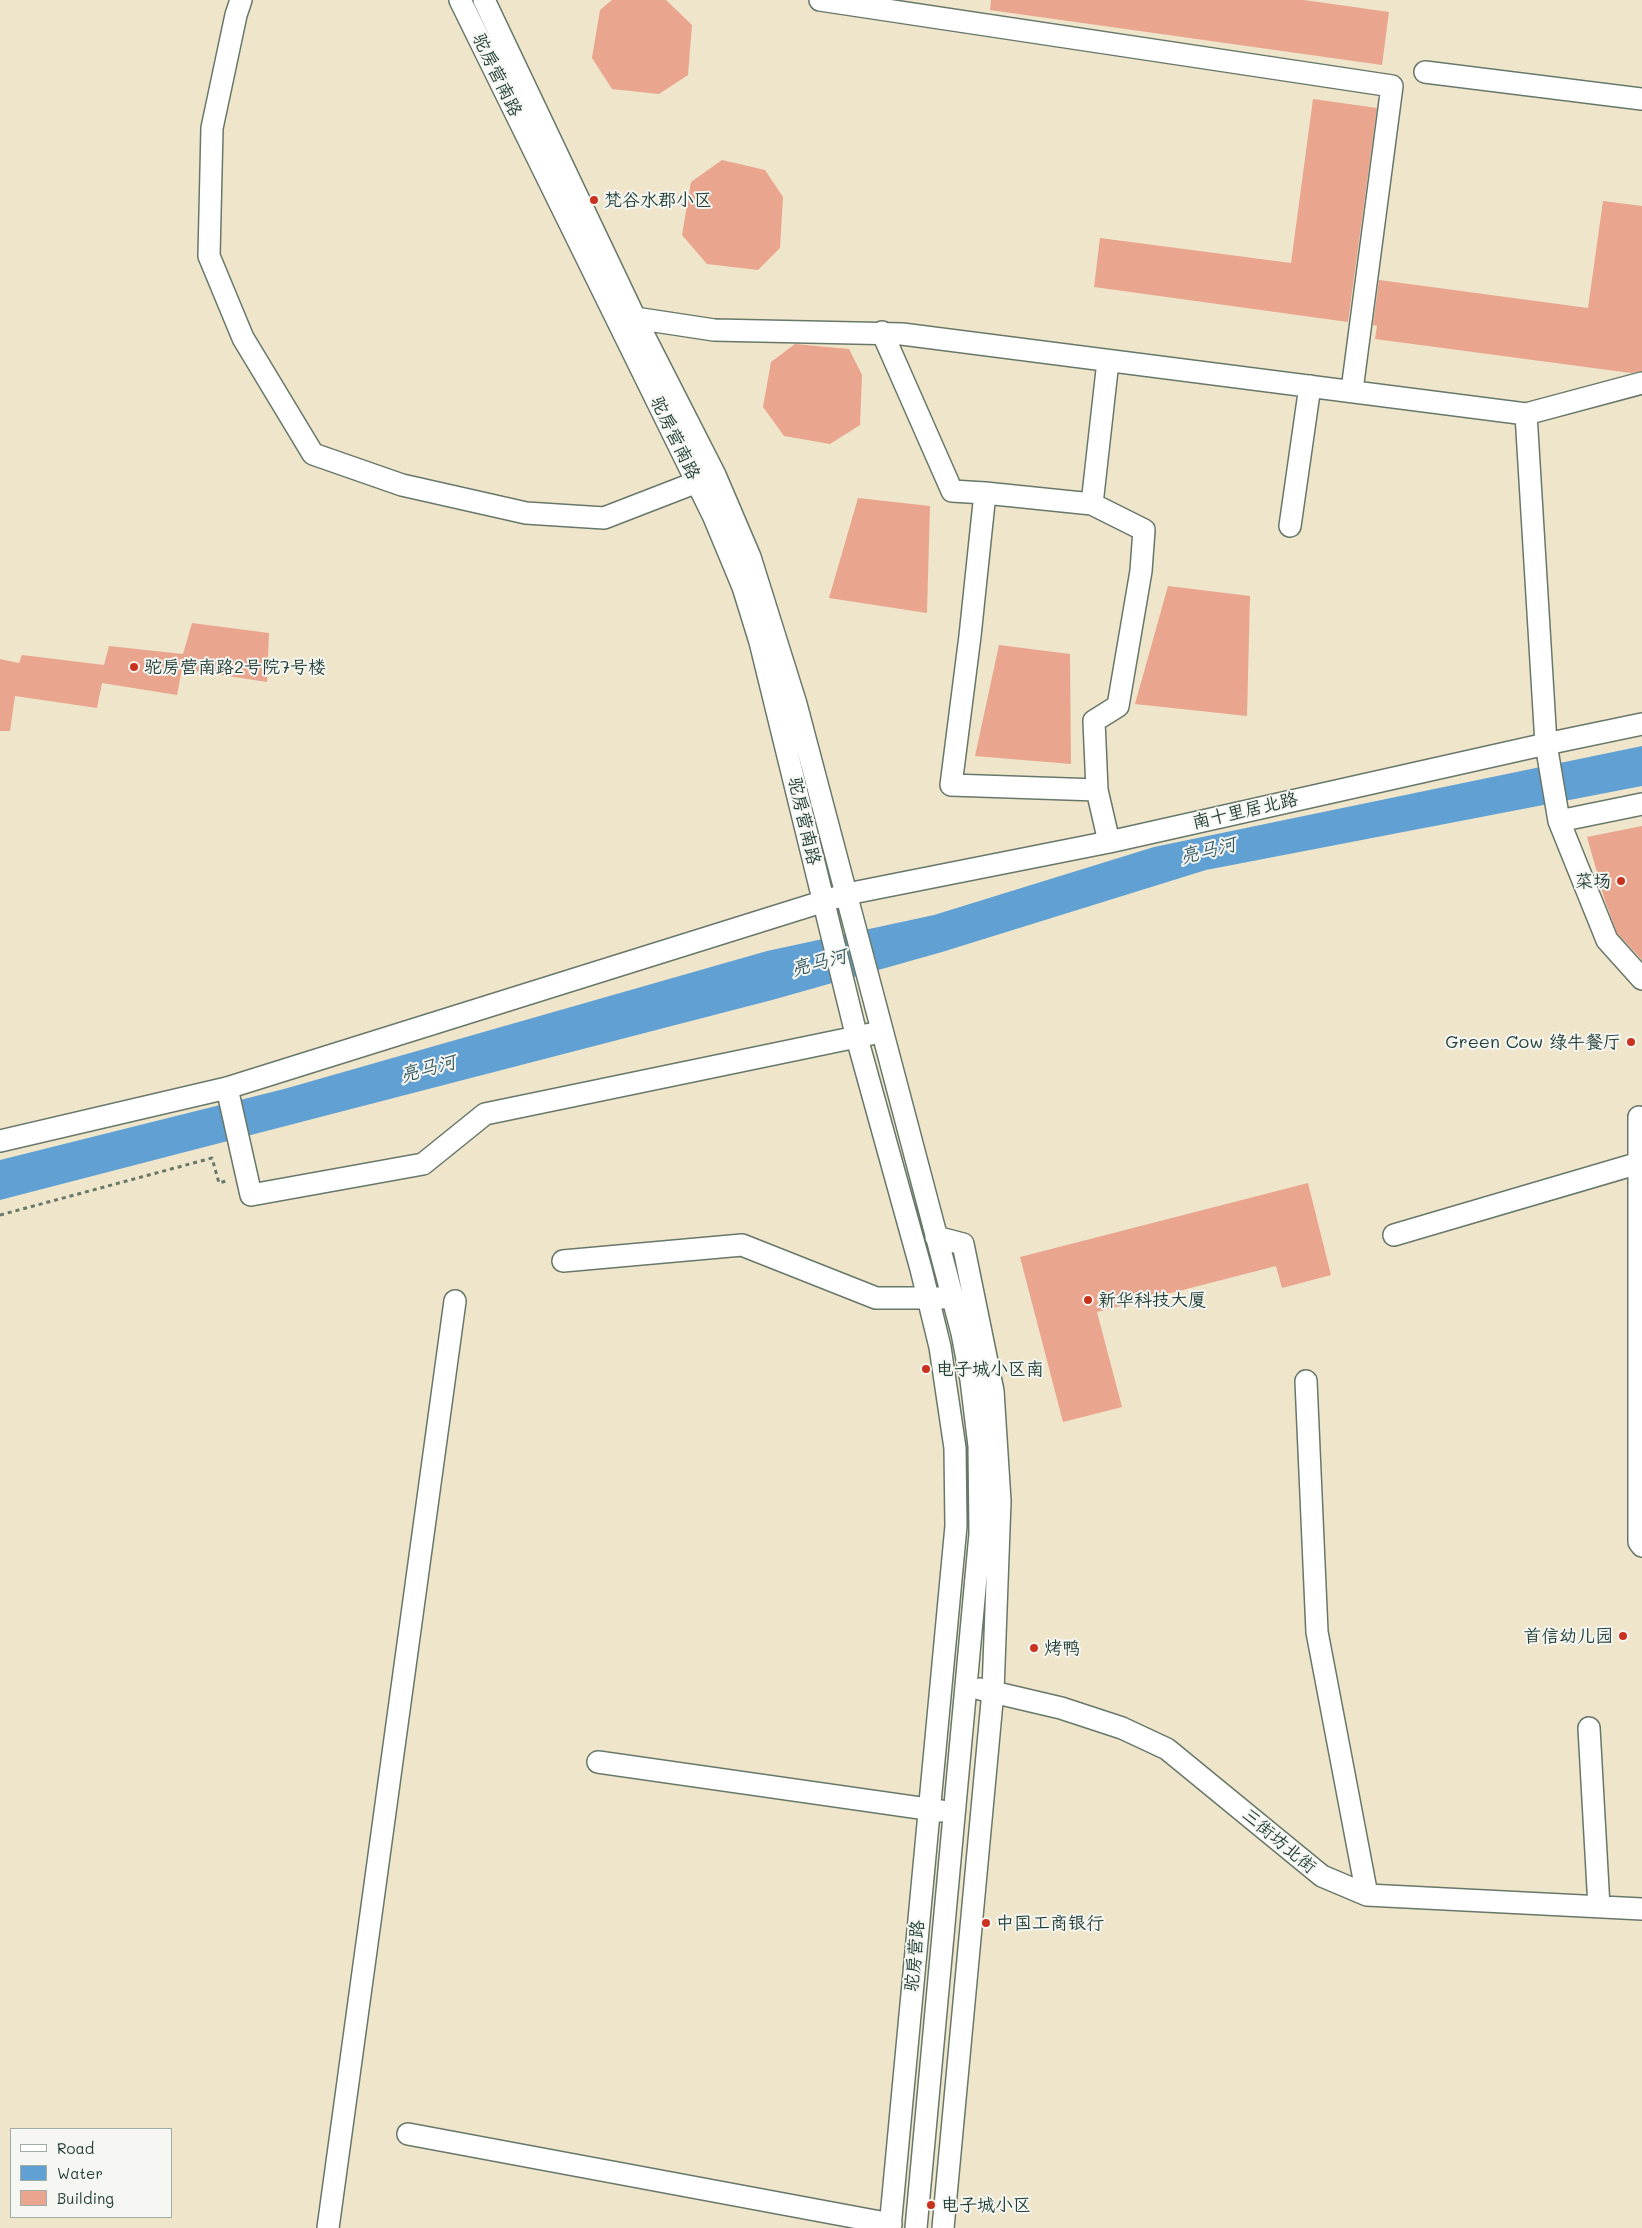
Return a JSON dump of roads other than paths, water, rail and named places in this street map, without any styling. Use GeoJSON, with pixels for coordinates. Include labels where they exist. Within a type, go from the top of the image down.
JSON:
{"type":"FeatureCollection","features":[{"type":"Feature","properties":{"kind":"street"},"geometry":{"type":"LineString","coordinates":[[241,0],[236,15],[212,128],[209,256],[243,338],[313,454],[402,485],[526,514],[604,518],[706,478]]}},
{"type":"Feature","properties":{"kind":"street","name":"驼房营南路"},"geometry":{"type":"LineString","coordinates":[[460,0],[706,478],[750,557],[774,631],[847,894],[953,1298]]}},
{"type":"Feature","properties":{"kind":"street","name":"驼房营南路"},"geometry":{"type":"LineString","coordinates":[[484,0],[635,318],[706,478],[760,642],[857,1038],[928,1298]]}},
{"type":"Feature","properties":{"kind":"street"},"geometry":{"type":"LineString","coordinates":[[820,0],[1392,86],[1352,390]]}},
{"type":"Feature","properties":{"kind":"street"},"geometry":{"type":"LineString","coordinates":[[1425,72],[1642,99]]}},
{"type":"Feature","properties":{"kind":"street"},"geometry":{"type":"LineString","coordinates":[[635,318],[714,330],[892,333],[1108,362],[1352,390],[1526,414],[1642,383]]}},
{"type":"Feature","properties":{"kind":"street"},"geometry":{"type":"LineString","coordinates":[[892,333],[952,491],[1092,504],[1144,530],[1141,570],[1118,706],[1094,721],[1097,790],[1109,842]]}},
{"type":"Feature","properties":{"kind":"street"},"geometry":{"type":"LineString","coordinates":[[1092,504],[1108,362]]}},
{"type":"Feature","properties":{"kind":"street"},"geometry":{"type":"LineString","coordinates":[[1290,526],[1310,386]]}},
{"type":"Feature","properties":{"kind":"street"},"geometry":{"type":"LineString","coordinates":[[1526,414],[1546,744],[1559,821],[1607,940],[1642,979]]}},
{"type":"Feature","properties":{"kind":"street"},"geometry":{"type":"LineString","coordinates":[[985,493],[970,636],[951,785],[1097,790]]}},
{"type":"Feature","properties":{"kind":"street","name":"南十里居北路"},"geometry":{"type":"LineString","coordinates":[[0,1142],[227,1088],[847,894],[1109,842],[1642,724]]}},
{"type":"Feature","properties":{"kind":"street"},"geometry":{"type":"LineString","coordinates":[[1559,821],[1642,804]]}},
{"type":"Feature","properties":{"kind":"street"},"geometry":{"type":"LineString","coordinates":[[227,1088],[248,1185],[424,1164],[486,1114],[857,1038],[883,1031]]}},
{"type":"Feature","properties":{"kind":"street"},"geometry":{"type":"LineString","coordinates":[[1639,1116],[1639,1542],[1642,1546]]}},
{"type":"Feature","properties":{"kind":"street"},"geometry":{"type":"LineString","coordinates":[[1394,1236],[1639,1163]]}},
{"type":"Feature","properties":{"kind":"street"},"geometry":{"type":"LineString","coordinates":[[936,1238],[962,1244],[993,1391],[1000,1501],[993,1691],[944,2228]]}},
{"type":"Feature","properties":{"kind":"street"},"geometry":{"type":"LineString","coordinates":[[563,1261],[742,1245],[876,1298],[953,1298]]}},
{"type":"Feature","properties":{"kind":"street","name":"驼房营路"},"geometry":{"type":"LineString","coordinates":[[891,2226],[928,1810],[942,1684],[956,1526],[957,1483],[950,1407],[940,1347],[928,1298]]}},
{"type":"Feature","properties":{"kind":"street","name":"驼房营路"},"geometry":{"type":"LineString","coordinates":[[916,2228],[954,1813],[968,1687],[980,1534],[980,1480],[971,1380],[953,1298]]}},
{"type":"Feature","properties":{"kind":"street"},"geometry":{"type":"LineString","coordinates":[[328,2228],[455,1301]]}},
{"type":"Feature","properties":{"kind":"street"},"geometry":{"type":"LineString","coordinates":[[1306,1381],[1317,1632],[1367,1895]]}},
{"type":"Feature","properties":{"kind":"street","name":"三街坊北街"},"geometry":{"type":"LineString","coordinates":[[942,1684],[993,1691],[1061,1708],[1113,1725],[1167,1749],[1322,1876],[1367,1895],[1642,1909]]}},
{"type":"Feature","properties":{"kind":"street"},"geometry":{"type":"LineString","coordinates":[[1589,1728],[1599,1907]]}},
{"type":"Feature","properties":{"kind":"street"},"geometry":{"type":"LineString","coordinates":[[598,1762],[954,1813]]}},
{"type":"Feature","properties":{"kind":"street"},"geometry":{"type":"LineString","coordinates":[[408,2134],[891,2226]]}},
{"type":"Feature","properties":{"kind":"water","name":"亮马河"},"geometry":{"type":"Polygon","coordinates":[[[1642,746],[1642,786],[1206,870],[942,952],[772,1000],[0,1200],[0,1160],[284,1089],[767,951],[934,915],[1154,847],[1642,746]]]}},
{"type":"Feature","properties":{"kind":"place","name":"梵谷水郡小区"},"geometry":{"type":"Point","coordinates":[594,200]}},
{"type":"Feature","properties":{"kind":"place","name":"驼房营南路2号院7号楼"},"geometry":{"type":"Point","coordinates":[134,667]}},
{"type":"Feature","properties":{"kind":"place","name":"菜场"},"geometry":{"type":"Point","coordinates":[1621,881]}},
{"type":"Feature","properties":{"kind":"place","name":"Green Cow 绿牛餐厅"},"geometry":{"type":"Point","coordinates":[1631,1042]}},
{"type":"Feature","properties":{"kind":"place","name":"新华科技大厦"},"geometry":{"type":"Point","coordinates":[1088,1300]}},
{"type":"Feature","properties":{"kind":"place","name":"电子城小区南"},"geometry":{"type":"Point","coordinates":[926,1369]}},
{"type":"Feature","properties":{"kind":"place","name":"首信幼儿园"},"geometry":{"type":"Point","coordinates":[1623,1636]}},
{"type":"Feature","properties":{"kind":"place","name":"烤鸭"},"geometry":{"type":"Point","coordinates":[1034,1648]}},
{"type":"Feature","properties":{"kind":"place","name":"中国工商银行"},"geometry":{"type":"Point","coordinates":[986,1923]}},
{"type":"Feature","properties":{"kind":"place","name":"电子城小区"},"geometry":{"type":"Point","coordinates":[931,2205]}}]}
